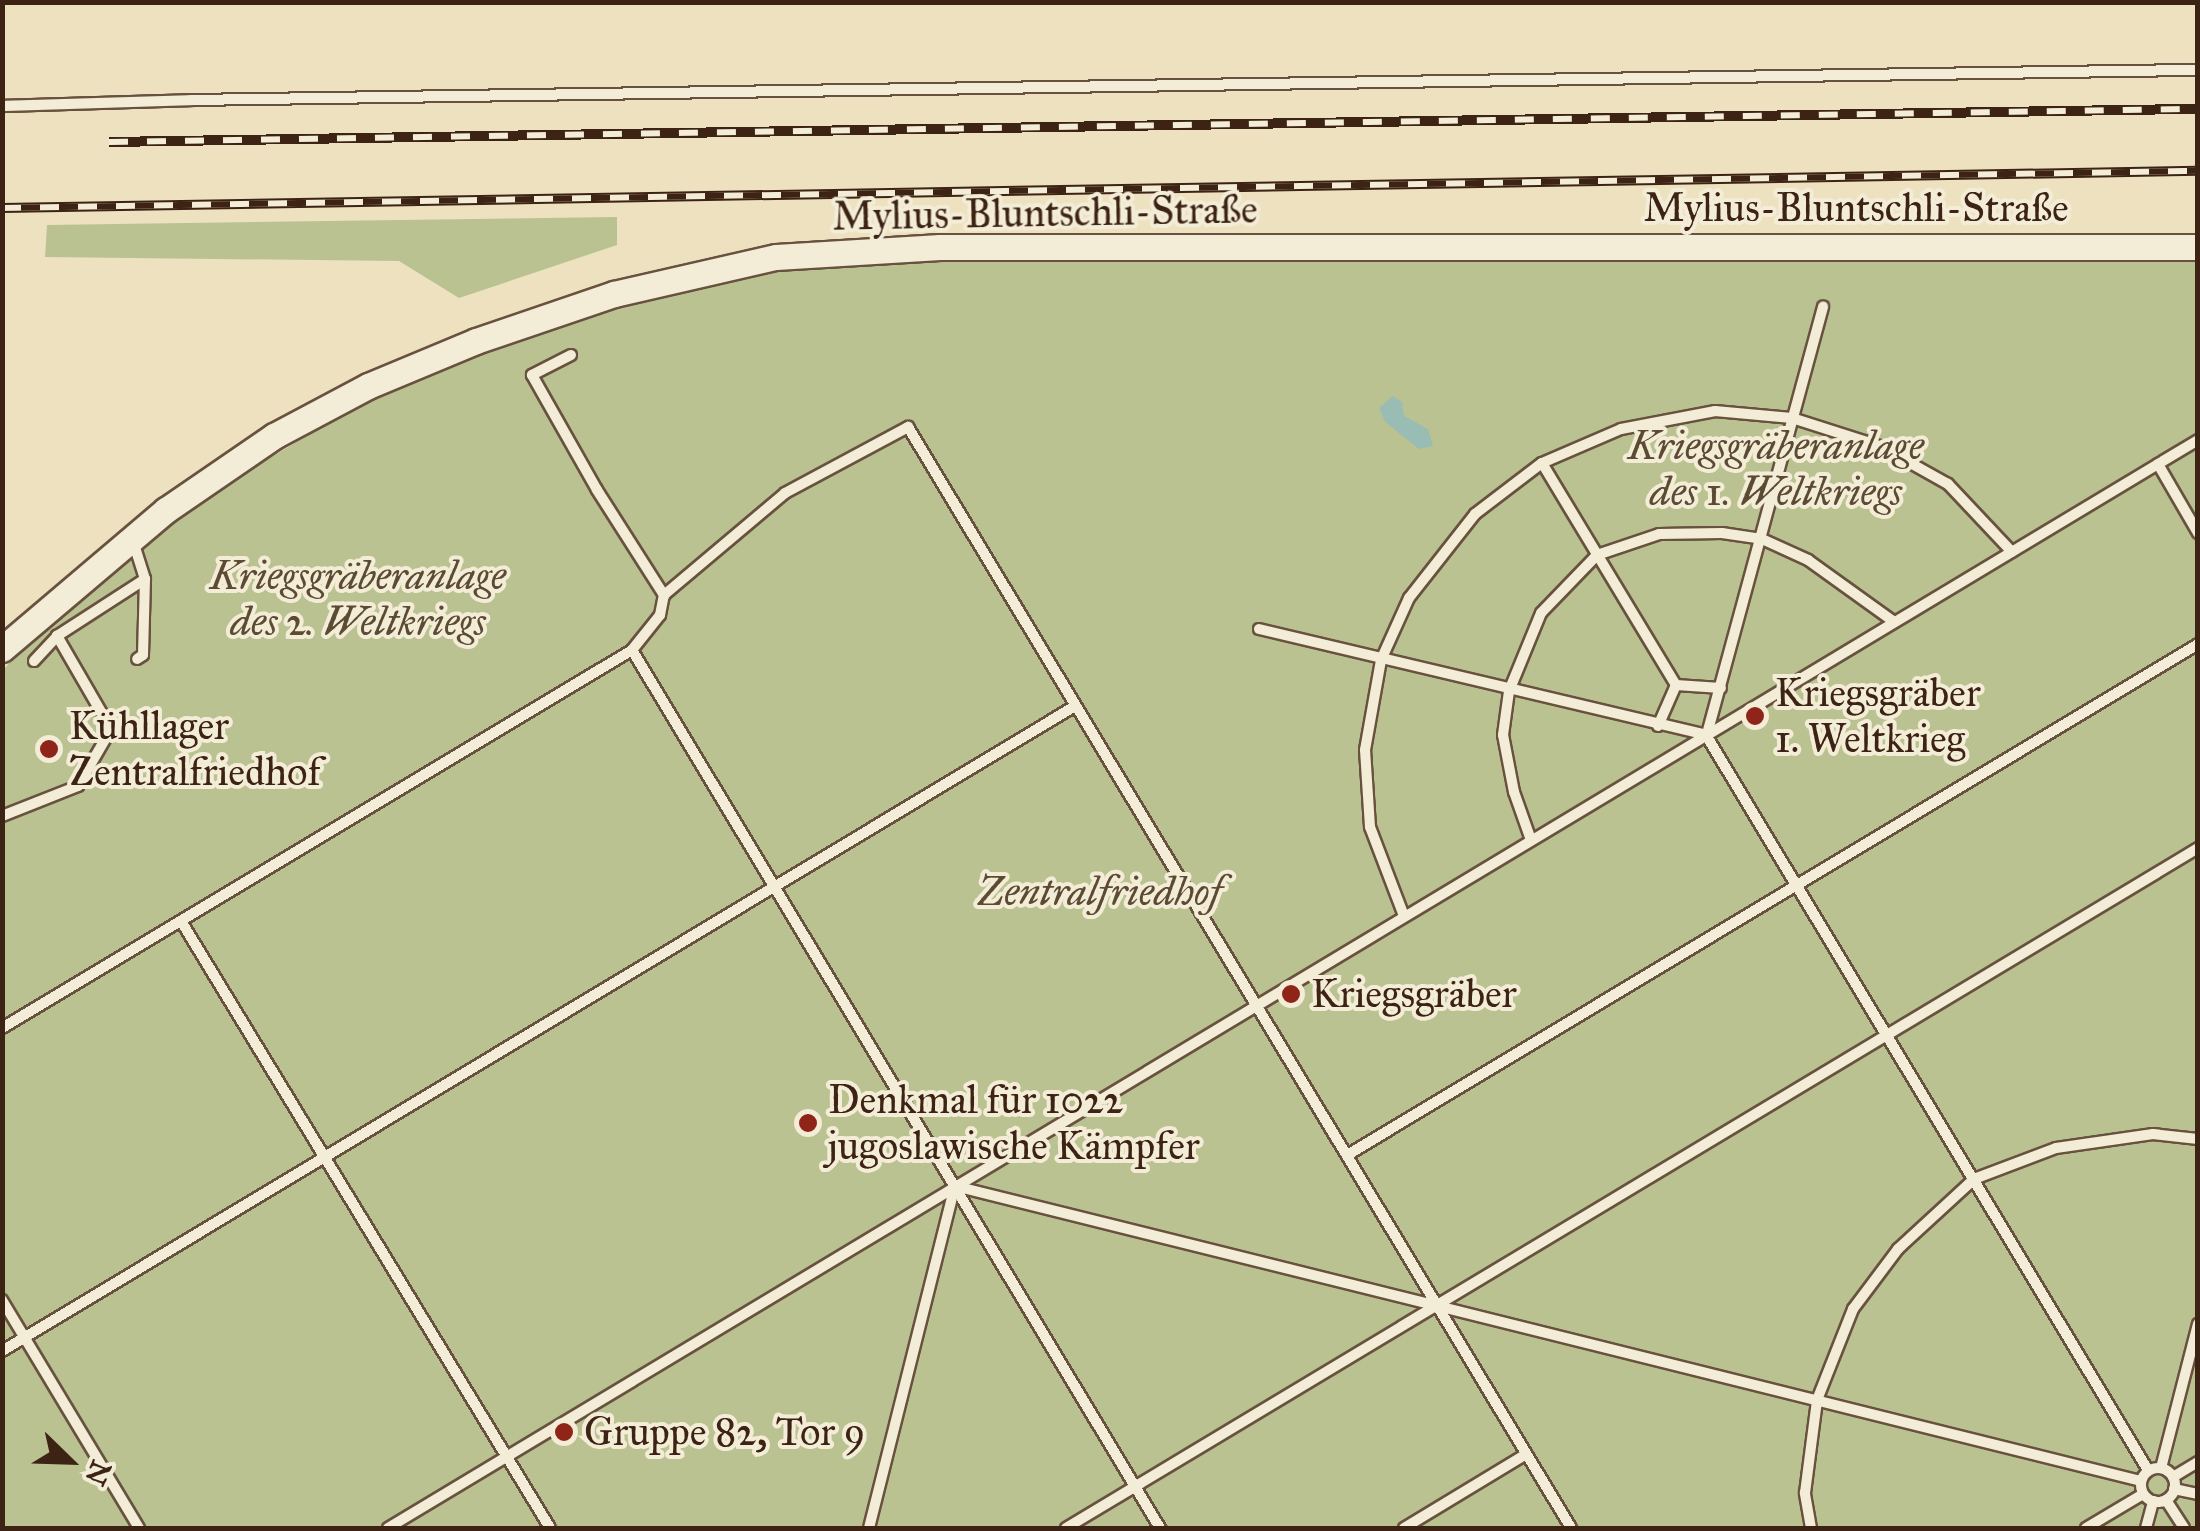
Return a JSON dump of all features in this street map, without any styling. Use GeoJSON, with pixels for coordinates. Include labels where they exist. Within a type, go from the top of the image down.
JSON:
{"type":"FeatureCollection","features":[{"type":"Feature","properties":{"kind":"street","name":"Mylius-Bluntschli-Straße"},"geometry":{"type":"LineString","coordinates":[[2,649],[132,538],[274,436],[368,386],[476,341],[614,294],[776,257],[959,246],[2198,247]]}},
{"type":"Feature","properties":{"kind":"lane"},"geometry":{"type":"LineString","coordinates":[[2,106],[231,99],[2198,70]]}},
{"type":"Feature","properties":{"kind":"lane"},"geometry":{"type":"LineString","coordinates":[[1706,735],[1823,306]]}},
{"type":"Feature","properties":{"kind":"lane"},"geometry":{"type":"LineString","coordinates":[[571,355],[532,375],[597,490],[664,595]]}},
{"type":"Feature","properties":{"kind":"lane"},"geometry":{"type":"LineString","coordinates":[[1404,916],[1370,828],[1365,750],[1381,660],[1410,598],[1475,514],[1542,463],[1622,428],[1715,411],[1792,418],[1880,446],[1948,484],[2012,552]]}},
{"type":"Feature","properties":{"kind":"lane"},"geometry":{"type":"LineString","coordinates":[[2,1028],[632,650],[660,616],[664,595],[786,493],[908,427],[1571,1528]]}},
{"type":"Feature","properties":{"kind":"lane"},"geometry":{"type":"LineString","coordinates":[[388,1528],[2198,440]]}},
{"type":"Feature","properties":{"kind":"lane"},"geometry":{"type":"LineString","coordinates":[[1542,463],[1676,685]]}},
{"type":"Feature","properties":{"kind":"lane"},"geometry":{"type":"LineString","coordinates":[[2158,464],[2198,533]]}},
{"type":"Feature","properties":{"kind":"lane"},"geometry":{"type":"LineString","coordinates":[[1532,840],[1514,792],[1502,735],[1508,690],[1541,613],[1597,555],[1659,534],[1722,533],[1762,539],[1808,560],[1893,621]]}},
{"type":"Feature","properties":{"kind":"lane"},"geometry":{"type":"LineString","coordinates":[[132,538],[144,579],[143,655],[137,659]]}},
{"type":"Feature","properties":{"kind":"lane"},"geometry":{"type":"LineString","coordinates":[[34,661],[56,636],[144,579]]}},
{"type":"Feature","properties":{"kind":"lane"},"geometry":{"type":"LineString","coordinates":[[1259,629],[1706,735],[1974,1179],[2155,1469],[2198,1494]]}},
{"type":"Feature","properties":{"kind":"lane"},"geometry":{"type":"LineString","coordinates":[[2,816],[78,786],[111,729],[56,636]]}},
{"type":"Feature","properties":{"kind":"lane"},"geometry":{"type":"LineString","coordinates":[[1349,1154],[2198,644]]}},
{"type":"Feature","properties":{"kind":"lane"},"geometry":{"type":"LineString","coordinates":[[632,650],[1160,1528]]}},
{"type":"Feature","properties":{"kind":"lane"},"geometry":{"type":"LineString","coordinates":[[1676,685],[1721,688]]}},
{"type":"Feature","properties":{"kind":"lane"},"geometry":{"type":"LineString","coordinates":[[1658,726],[1676,685]]}},
{"type":"Feature","properties":{"kind":"lane"},"geometry":{"type":"LineString","coordinates":[[2,1350],[1075,706]]}},
{"type":"Feature","properties":{"kind":"lane"},"geometry":{"type":"LineString","coordinates":[[1066,1528],[2198,848]]}},
{"type":"Feature","properties":{"kind":"lane"},"geometry":{"type":"LineString","coordinates":[[181,921],[550,1528]]}},
{"type":"Feature","properties":{"kind":"lane"},"geometry":{"type":"LineString","coordinates":[[1811,1528],[1806,1493],[1816,1400],[1854,1306],[1898,1249],[1974,1179],[2056,1148],[2153,1134],[2198,1139]]}},
{"type":"Feature","properties":{"kind":"lane"},"geometry":{"type":"LineString","coordinates":[[955,1186],[2141,1481]]}},
{"type":"Feature","properties":{"kind":"lane"},"geometry":{"type":"LineString","coordinates":[[869,1528],[955,1186]]}},
{"type":"Feature","properties":{"kind":"lane"},"geometry":{"type":"LineString","coordinates":[[2,1300],[139,1528]]}},
{"type":"Feature","properties":{"kind":"lane"},"geometry":{"type":"LineString","coordinates":[[2141,1481],[2155,1469],[2198,1324]]}},
{"type":"Feature","properties":{"kind":"lane"},"geometry":{"type":"LineString","coordinates":[[1404,1528],[1526,1454]]}},
{"type":"Feature","properties":{"kind":"lane"},"geometry":{"type":"LineString","coordinates":[[2166,1500],[2174,1483],[2198,1462]]}},
{"type":"Feature","properties":{"kind":"lane"},"geometry":{"type":"LineString","coordinates":[[2141,1481],[2148,1498],[2146,1528]]}},
{"type":"Feature","properties":{"kind":"lane"},"geometry":{"type":"LineString","coordinates":[[2086,1528],[2148,1498],[2166,1500]]}},
{"type":"Feature","properties":{"kind":"lane"},"geometry":{"type":"LineString","coordinates":[[2166,1500],[2184,1528]]}},
{"type":"Feature","properties":{"kind":"green space"},"geometry":{"type":"Polygon","coordinates":[[[617,217],[617,245],[459,298],[399,261],[45,257],[47,225],[617,217]]]}},
{"type":"Feature","properties":{"kind":"green space","name":"Zentralfriedhof"},"geometry":{"type":"Polygon","coordinates":[[[941,255],[2197,258],[2197,1528],[3,1528],[2,671],[32,639],[138,547],[241,475],[352,409],[499,345],[676,290],[775,270],[941,255]]]}},
{"type":"Feature","properties":{"kind":"water"},"geometry":{"type":"Polygon","coordinates":[[[1393,396],[1402,402],[1404,416],[1428,429],[1433,446],[1419,449],[1385,422],[1379,408],[1393,396]]]}},
{"type":"Feature","properties":{"kind":"railway"},"geometry":{"type":"LineString","coordinates":[[109,142],[2198,109]]}},
{"type":"Feature","properties":{"kind":"railway"},"geometry":{"type":"LineString","coordinates":[[2,208],[2198,171]]}},
{"type":"Feature","properties":{"kind":"place","name":"Kriegsgräber 1. Weltkrieg"},"geometry":{"type":"Point","coordinates":[1755,716]}},
{"type":"Feature","properties":{"kind":"place","name":"Kühllager Zentralfriedhof"},"geometry":{"type":"Point","coordinates":[49,749]}},
{"type":"Feature","properties":{"kind":"place","name":"Kriegsgräber"},"geometry":{"type":"Point","coordinates":[1291,994]}},
{"type":"Feature","properties":{"kind":"place","name":"Denkmal für 1022 jugoslawische Kämpfer"},"geometry":{"type":"Point","coordinates":[808,1123]}},
{"type":"Feature","properties":{"kind":"place","name":"Gruppe 82, Tor 9"},"geometry":{"type":"Point","coordinates":[564,1432]}},
{"type":"Feature","properties":{"kind":"park label","name":"Kriegsgräberanlage des 1. Weltkriegs"},"geometry":{"type":"Point","coordinates":[1776,469]}},
{"type":"Feature","properties":{"kind":"park label","name":"Kriegsgräberanlage des 2. Weltkriegs"},"geometry":{"type":"Point","coordinates":[358,599]}}]}
